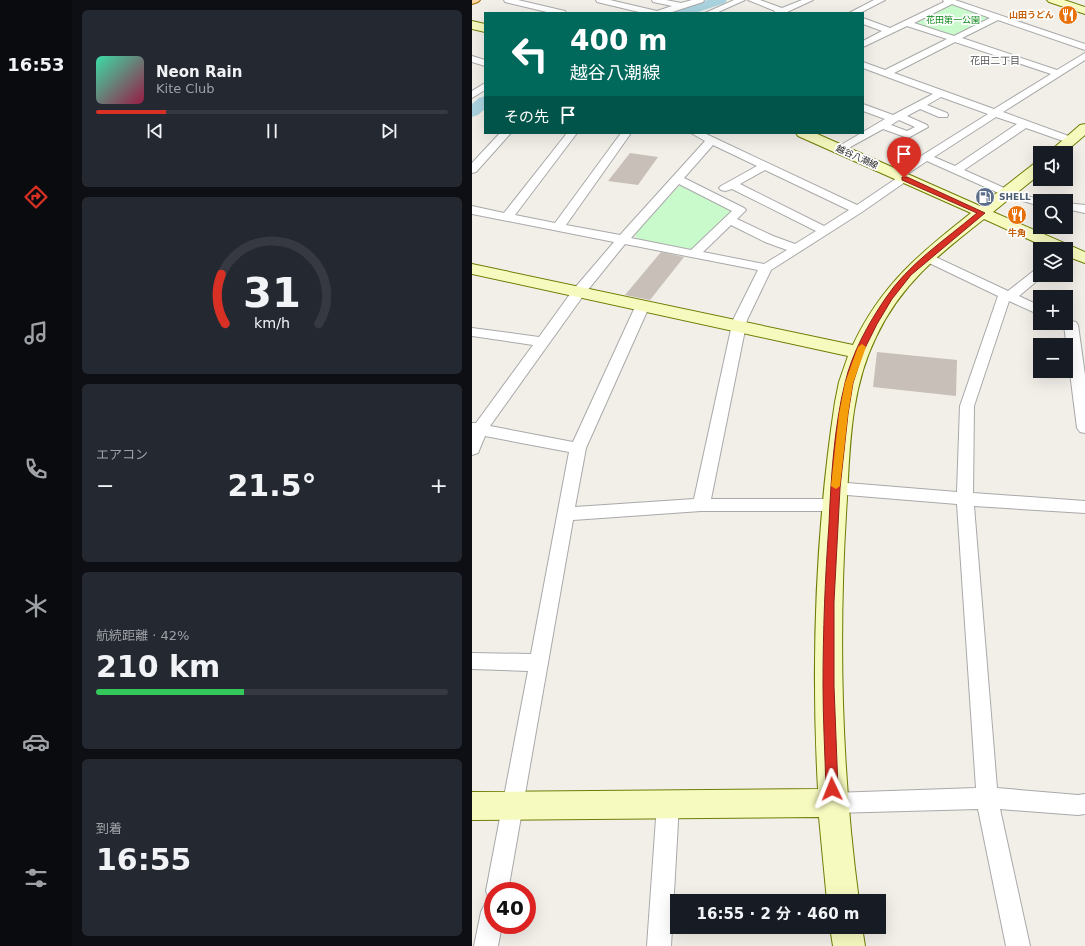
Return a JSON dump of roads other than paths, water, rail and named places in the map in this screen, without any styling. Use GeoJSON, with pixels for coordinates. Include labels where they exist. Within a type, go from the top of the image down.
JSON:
{"type":"FeatureCollection","features":[{"type":"Feature","properties":{"kind":"street"},"geometry":{"type":"LineString","coordinates":[[508,0],[558,12]]}},
{"type":"Feature","properties":{"kind":"street"},"geometry":{"type":"LineString","coordinates":[[530,5],[540,0]]}},
{"type":"Feature","properties":{"kind":"street"},"geometry":{"type":"LineString","coordinates":[[600,0],[650,12]]}},
{"type":"Feature","properties":{"kind":"street"},"geometry":{"type":"LineString","coordinates":[[656,0],[681,6]]}},
{"type":"Feature","properties":{"kind":"street"},"geometry":{"type":"LineString","coordinates":[[663,12],[700,0]]}},
{"type":"Feature","properties":{"kind":"street"},"geometry":{"type":"LineString","coordinates":[[711,12],[741,0]]}},
{"type":"Feature","properties":{"kind":"street"},"geometry":{"type":"LineString","coordinates":[[752,0],[780,12],[809,0]]}},
{"type":"Feature","properties":{"kind":"street"},"geometry":{"type":"LineString","coordinates":[[855,12],[881,0]]}},
{"type":"Feature","properties":{"kind":"street"},"geometry":{"type":"LineString","coordinates":[[1056,0],[1085,11]]}},
{"type":"Feature","properties":{"kind":"street"},"geometry":{"type":"LineString","coordinates":[[864,44],[949,1],[1085,47]]}},
{"type":"Feature","properties":{"kind":"street"},"geometry":{"type":"LineString","coordinates":[[604,10],[616,4]]}},
{"type":"Feature","properties":{"kind":"street"},"geometry":{"type":"LineString","coordinates":[[886,73],[998,17]]}},
{"type":"Feature","properties":{"kind":"street"},"geometry":{"type":"LineString","coordinates":[[864,21],[890,31]]}},
{"type":"Feature","properties":{"kind":"street"},"geometry":{"type":"LineString","coordinates":[[907,23],[1058,73]]}},
{"type":"Feature","properties":{"kind":"street"},"geometry":{"type":"LineString","coordinates":[[472,25],[484,28]]}},
{"type":"Feature","properties":{"kind":"street"},"geometry":{"type":"LineString","coordinates":[[701,505],[738,327],[766,268],[858,210],[926,157],[1085,56]]}},
{"type":"Feature","properties":{"kind":"street"},"geometry":{"type":"LineString","coordinates":[[472,59],[484,63]]}},
{"type":"Feature","properties":{"kind":"street"},"geometry":{"type":"LineString","coordinates":[[864,65],[1070,140]]}},
{"type":"Feature","properties":{"kind":"street"},"geometry":{"type":"LineString","coordinates":[[472,95],[484,87]]}},
{"type":"Feature","properties":{"kind":"street"},"geometry":{"type":"LineString","coordinates":[[839,149],[940,93]]}},
{"type":"Feature","properties":{"kind":"street"},"geometry":{"type":"LineString","coordinates":[[919,105],[943,115]]}},
{"type":"Feature","properties":{"kind":"street"},"geometry":{"type":"LineString","coordinates":[[864,107],[923,127],[908,135],[883,125]]}},
{"type":"Feature","properties":{"kind":"street"},"geometry":{"type":"LineString","coordinates":[[957,170],[1025,124]]}},
{"type":"Feature","properties":{"kind":"street"},"geometry":{"type":"LineString","coordinates":[[1063,146],[1085,128]]}},
{"type":"Feature","properties":{"kind":"street"},"geometry":{"type":"LineString","coordinates":[[472,170],[505,134]]}},
{"type":"Feature","properties":{"kind":"street"},"geometry":{"type":"LineString","coordinates":[[507,216],[571,134]]}},
{"type":"Feature","properties":{"kind":"street"},"geometry":{"type":"LineString","coordinates":[[558,227],[625,134]]}},
{"type":"Feature","properties":{"kind":"street"},"geometry":{"type":"LineString","coordinates":[[698,134],[858,210]]}},
{"type":"Feature","properties":{"kind":"street","name":"越谷八潮線"},"geometry":{"type":"LineString","coordinates":[[805,134],[1048,242]]}},
{"type":"Feature","properties":{"kind":"street"},"geometry":{"type":"LineString","coordinates":[[472,449],[476,429],[578,293],[623,239],[711,141]]}},
{"type":"Feature","properties":{"kind":"street"},"geometry":{"type":"LineString","coordinates":[[926,157],[1007,193],[1033,200]]}},
{"type":"Feature","properties":{"kind":"street"},"geometry":{"type":"LineString","coordinates":[[711,195],[765,166]]}},
{"type":"Feature","properties":{"kind":"street"},"geometry":{"type":"LineString","coordinates":[[842,894],[833,803],[828,686],[829,602],[835,496],[849,383],[859,352],[873,324],[889,299],[908,274],[1033,172]]}},
{"type":"Feature","properties":{"kind":"street"},"geometry":{"type":"LineString","coordinates":[[676,180],[685,182],[740,210],[695,253]]}},
{"type":"Feature","properties":{"kind":"street"},"geometry":{"type":"LineString","coordinates":[[731,184],[824,231]]}},
{"type":"Feature","properties":{"kind":"street"},"geometry":{"type":"LineString","coordinates":[[1073,206],[1084,207]]}},
{"type":"Feature","properties":{"kind":"street"},"geometry":{"type":"LineString","coordinates":[[472,210],[766,268]]}},
{"type":"Feature","properties":{"kind":"street"},"geometry":{"type":"LineString","coordinates":[[729,220],[770,239],[797,249]]}},
{"type":"Feature","properties":{"kind":"street","name":"越谷八潮線"},"geometry":{"type":"LineString","coordinates":[[1073,253],[1085,258]]}},
{"type":"Feature","properties":{"kind":"street"},"geometry":{"type":"LineString","coordinates":[[927,257],[1033,308]]}},
{"type":"Feature","properties":{"kind":"street"},"geometry":{"type":"LineString","coordinates":[[472,269],[642,307],[859,352]]}},
{"type":"Feature","properties":{"kind":"street"},"geometry":{"type":"LineString","coordinates":[[1018,946],[987,798],[965,499],[968,406],[1007,296],[1033,277]]}},
{"type":"Feature","properties":{"kind":"street"},"geometry":{"type":"LineString","coordinates":[[499,882],[578,448],[642,307]]}},
{"type":"Feature","properties":{"kind":"street"},"geometry":{"type":"LineString","coordinates":[[1073,326],[1085,332]]}},
{"type":"Feature","properties":{"kind":"street"},"geometry":{"type":"LineString","coordinates":[[1070,330],[1085,428]]}},
{"type":"Feature","properties":{"kind":"street"},"geometry":{"type":"LineString","coordinates":[[472,332],[542,342]]}},
{"type":"Feature","properties":{"kind":"street"},"geometry":{"type":"LineString","coordinates":[[476,429],[578,448]]}},
{"type":"Feature","properties":{"kind":"street"},"geometry":{"type":"LineString","coordinates":[[567,514],[835,496],[965,499],[1085,507]]}},
{"type":"Feature","properties":{"kind":"street"},"geometry":{"type":"LineString","coordinates":[[472,661],[538,663]]}},
{"type":"Feature","properties":{"kind":"street"},"geometry":{"type":"LineString","coordinates":[[472,806],[833,803],[987,798],[1078,805],[1085,804]]}},
{"type":"Feature","properties":{"kind":"street"},"geometry":{"type":"LineString","coordinates":[[659,946],[668,804]]}},
{"type":"Feature","properties":{"kind":"street"},"geometry":{"type":"LineString","coordinates":[[486,946],[488,934]]}},
{"type":"Feature","properties":{"kind":"street"},"geometry":{"type":"LineString","coordinates":[[847,934],[849,946]]}},
{"type":"Feature","properties":{"kind":"waterway"},"geometry":{"type":"LineString","coordinates":[[685,12],[720,0]]}},
{"type":"Feature","properties":{"kind":"waterway"},"geometry":{"type":"LineString","coordinates":[[472,112],[484,102]]}},
{"type":"Feature","properties":{"kind":"place","name":"山田うどん"},"geometry":{"type":"Point","coordinates":[1068,15]}},
{"type":"Feature","properties":{"kind":"place","name":"SHELL"},"geometry":{"type":"Point","coordinates":[985,197]}},
{"type":"Feature","properties":{"kind":"place","name":"牛角"},"geometry":{"type":"Point","coordinates":[1017,215]}},
{"type":"Feature","properties":{"kind":"district","name":"花田二丁目"},"geometry":{"type":"Point","coordinates":[995,60]}},
{"type":"Feature","properties":{"kind":"park label","name":"花田第一公園"},"geometry":{"type":"Point","coordinates":[953,20]}}]}
